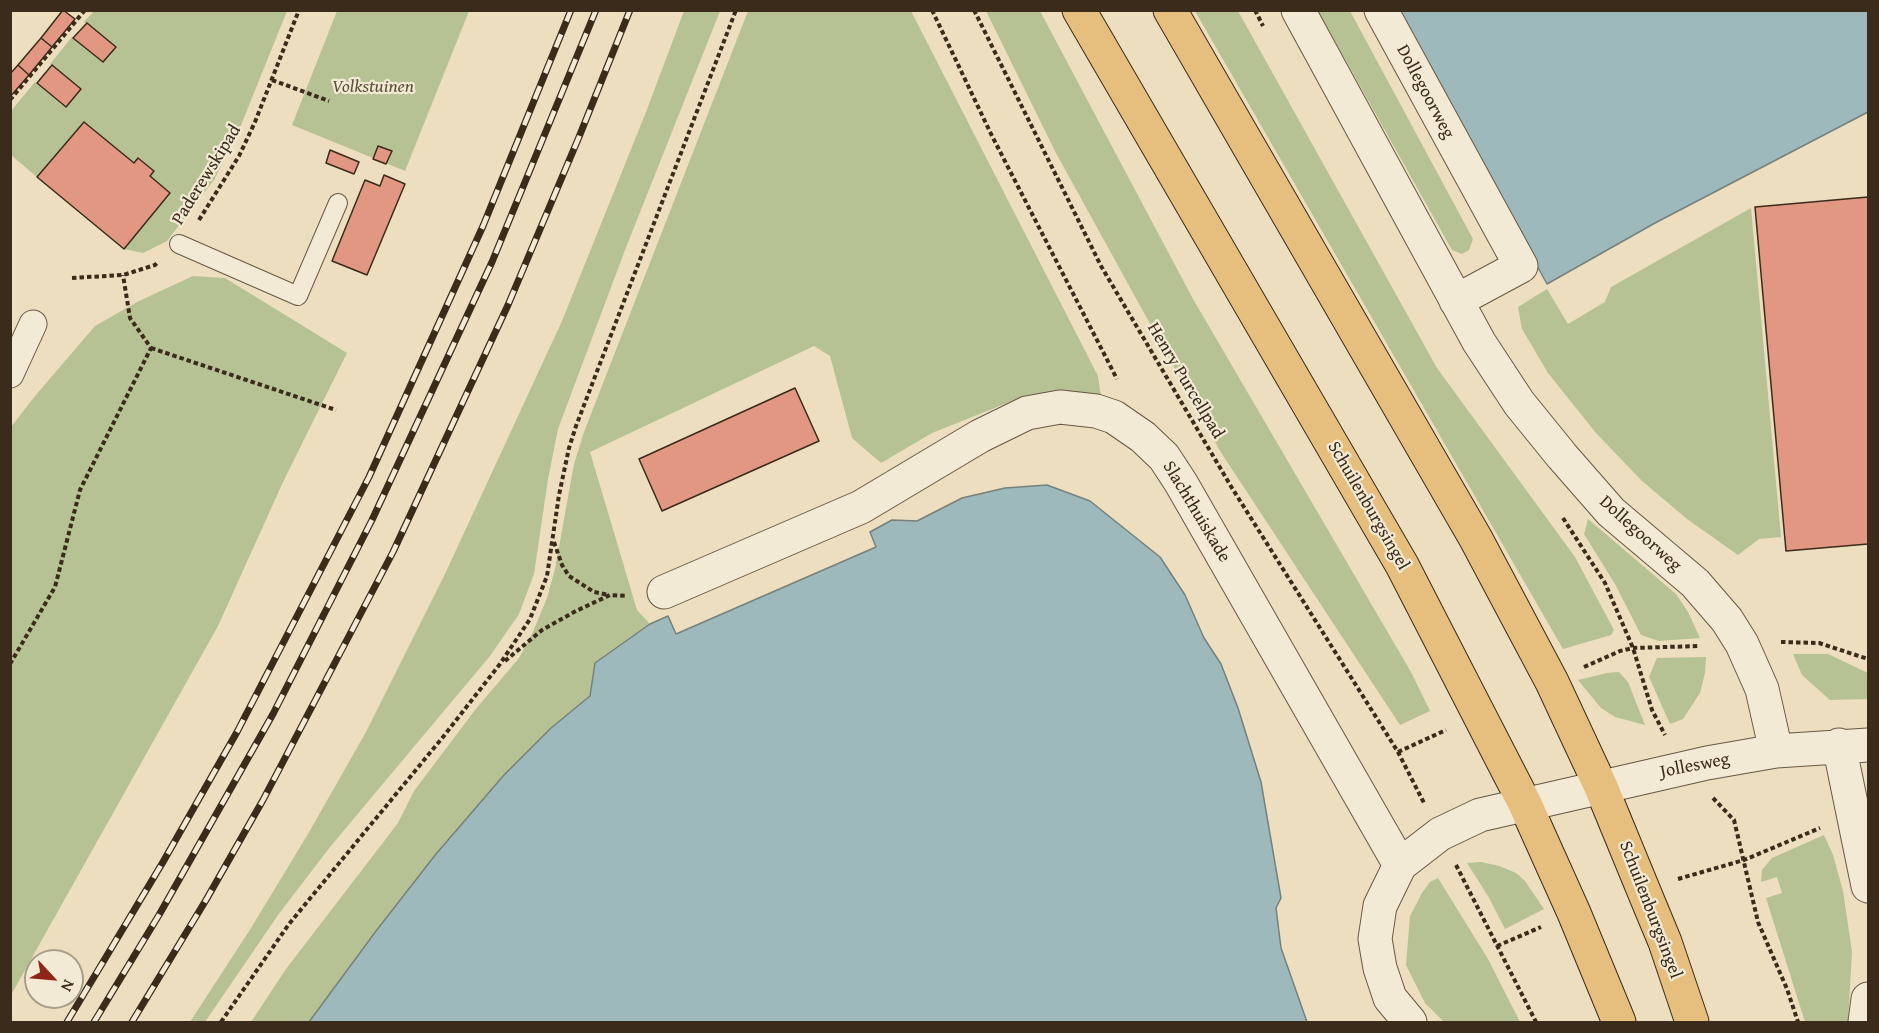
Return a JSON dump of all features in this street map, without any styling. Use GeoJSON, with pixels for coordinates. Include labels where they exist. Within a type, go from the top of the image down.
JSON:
{"type":"FeatureCollection","features":[{"type":"Feature","properties":{"kind":"main road","name":"Schuilenburgsingel"},"geometry":{"type":"LineString","coordinates":[[1079,10],[1402,565],[1525,804],[1574,913],[1618,1023]]}},
{"type":"Feature","properties":{"kind":"main road","name":"Schuilenburgsingel"},"geometry":{"type":"LineString","coordinates":[[1170,10],[1476,539],[1552,682],[1601,787],[1665,942],[1692,1023]]}},
{"type":"Feature","properties":{"kind":"street","name":"Dollegoorweg"},"geometry":{"type":"LineString","coordinates":[[1298,10],[1479,342],[1520,404],[1611,512],[1695,583],[1727,620],[1742,644],[1762,689],[1776,751]]}},
{"type":"Feature","properties":{"kind":"street","name":"Dollegoorweg"},"geometry":{"type":"LineString","coordinates":[[1381,10],[1521,266],[1456,301]]}},
{"type":"Feature","properties":{"kind":"street"},"geometry":{"type":"LineString","coordinates":[[10,375],[33,324]]}},
{"type":"Feature","properties":{"kind":"street","name":"Slachthuiskade"},"geometry":{"type":"LineString","coordinates":[[664,592],[861,507],[1018,416],[1041,409],[1060,407],[1096,411],[1114,417],[1143,437],[1164,457],[1181,483],[1400,865]]}},
{"type":"Feature","properties":{"kind":"street","name":"Jollesweg"},"geometry":{"type":"LineString","coordinates":[[1525,804],[1707,763],[1776,751],[1854,745]]}},
{"type":"Feature","properties":{"kind":"street"},"geometry":{"type":"LineString","coordinates":[[1854,745],[1855,822],[1869,886]]}},
{"type":"Feature","properties":{"kind":"street"},"geometry":{"type":"LineString","coordinates":[[1410,1023],[1390,998],[1380,968],[1375,939],[1380,906],[1400,865],[1440,834],[1480,815],[1525,804]]}},
{"type":"Feature","properties":{"kind":"street"},"geometry":{"type":"LineString","coordinates":[[1865,1023],[1869,999]]}},
{"type":"Feature","properties":{"kind":"lane"},"geometry":{"type":"LineString","coordinates":[[179,244],[298,296],[338,203]]}},
{"type":"Feature","properties":{"kind":"path"},"geometry":{"type":"LineString","coordinates":[[10,100],[85,10]]}},
{"type":"Feature","properties":{"kind":"path","name":"Paderewskipad"},"geometry":{"type":"LineString","coordinates":[[72,278],[123,275],[154,265],[179,244],[202,217],[239,156],[299,10]]}},
{"type":"Feature","properties":{"kind":"path"},"geometry":{"type":"LineString","coordinates":[[221,1023],[288,924],[500,664],[523,632],[541,596],[547,576],[559,495],[576,426],[736,10]]}},
{"type":"Feature","properties":{"kind":"path"},"geometry":{"type":"LineString","coordinates":[[932,10],[992,136],[1117,377],[1120,404],[1114,417]]}},
{"type":"Feature","properties":{"kind":"path","name":"Henry Purcellpad"},"geometry":{"type":"LineString","coordinates":[[974,10],[1101,266],[1232,488],[1398,752]]}},
{"type":"Feature","properties":{"kind":"path"},"geometry":{"type":"LineString","coordinates":[[272,80],[329,101]]}},
{"type":"Feature","properties":{"kind":"path"},"geometry":{"type":"LineString","coordinates":[[123,275],[130,318],[151,348],[336,410]]}},
{"type":"Feature","properties":{"kind":"path"},"geometry":{"type":"LineString","coordinates":[[10,664],[55,587],[80,490],[151,348]]}},
{"type":"Feature","properties":{"kind":"path"},"geometry":{"type":"LineString","coordinates":[[553,540],[562,565],[569,576],[594,592],[619,597],[654,596],[664,592]]}},
{"type":"Feature","properties":{"kind":"path"},"geometry":{"type":"LineString","coordinates":[[500,664],[542,630],[610,595]]}},
{"type":"Feature","properties":{"kind":"path"},"geometry":{"type":"LineString","coordinates":[[1798,1023],[1787,989],[1758,922],[1744,860],[1814,829],[1855,822]]}},
{"type":"Feature","properties":{"kind":"path"},"geometry":{"type":"LineString","coordinates":[[1497,946],[1536,1023]]}},
{"type":"Feature","properties":{"kind":"green space"},"geometry":{"type":"Polygon","coordinates":[[[94,11],[287,11],[237,135],[214,180],[167,241],[143,253],[124,249],[170,194],[150,176],[154,170],[139,158],[134,163],[84,122],[37,177],[11,155],[10,112],[35,82],[63,106],[79,88],[50,64],[72,37],[101,60],[113,46],[84,22],[94,11]]]}},
{"type":"Feature","properties":{"kind":"green space","name":"Volkstuinen"},"geometry":{"type":"Polygon","coordinates":[[[337,11],[469,11],[405,171],[292,125],[337,11]]]}},
{"type":"Feature","properties":{"kind":"green space"},"geometry":{"type":"Polygon","coordinates":[[[684,11],[720,11],[625,250],[558,429],[534,574],[519,614],[490,656],[330,847],[278,915],[205,1022],[190,1022],[308,834],[366,732],[445,574],[562,321],[684,11]]]}},
{"type":"Feature","properties":{"kind":"green space"},"geometry":{"type":"Polygon","coordinates":[[[748,11],[911,11],[1098,376],[1101,397],[1065,392],[1027,395],[932,433],[881,463],[852,438],[830,356],[814,346],[590,452],[637,610],[650,624],[595,663],[590,696],[551,728],[504,775],[376,930],[309,1022],[251,1022],[286,969],[398,823],[414,791],[475,710],[519,658],[532,634],[547,598],[555,569],[574,464],[584,432],[748,11]]]}},
{"type":"Feature","properties":{"kind":"green space"},"geometry":{"type":"Polygon","coordinates":[[[986,11],[1040,11],[1193,299],[1411,672],[1430,711],[1400,725],[1220,451],[1056,153],[986,11]]]}},
{"type":"Feature","properties":{"kind":"green space"},"geometry":{"type":"Polygon","coordinates":[[[1195,11],[1238,11],[1437,368],[1575,557],[1614,630],[1611,635],[1563,649],[1195,11]]]}},
{"type":"Feature","properties":{"kind":"green space"},"geometry":{"type":"Polygon","coordinates":[[[1318,11],[1350,11],[1473,239],[1469,250],[1462,254],[1452,250],[1318,11]]]}},
{"type":"Feature","properties":{"kind":"green space"},"geometry":{"type":"Polygon","coordinates":[[[1751,208],[1781,537],[1759,539],[1738,555],[1687,519],[1642,481],[1596,433],[1548,373],[1522,329],[1518,307],[1547,289],[1568,324],[1605,302],[1611,287],[1751,208]]]}},
{"type":"Feature","properties":{"kind":"green space"},"geometry":{"type":"Polygon","coordinates":[[[193,276],[225,278],[347,353],[283,482],[218,626],[37,949],[24,949],[24,972],[11,995],[11,427],[95,326],[139,301],[193,276]]]}},
{"type":"Feature","properties":{"kind":"green space"},"geometry":{"type":"Polygon","coordinates":[[[1588,519],[1676,594],[1688,612],[1700,638],[1659,641],[1641,635],[1615,584],[1584,534],[1588,519]]]}},
{"type":"Feature","properties":{"kind":"green space"},"geometry":{"type":"Polygon","coordinates":[[[1793,654],[1828,654],[1868,673],[1868,699],[1830,700],[1802,675],[1793,654]]]}},
{"type":"Feature","properties":{"kind":"green space"},"geometry":{"type":"Polygon","coordinates":[[[1706,657],[1700,693],[1683,719],[1670,724],[1649,677],[1657,658],[1706,657]]]}},
{"type":"Feature","properties":{"kind":"green space"},"geometry":{"type":"Polygon","coordinates":[[[1619,672],[1628,682],[1645,725],[1615,717],[1601,708],[1578,680],[1619,672]]]}},
{"type":"Feature","properties":{"kind":"green space"},"geometry":{"type":"Polygon","coordinates":[[[1824,835],[1833,855],[1843,891],[1852,952],[1848,1022],[1805,1022],[1766,898],[1782,893],[1777,877],[1761,882],[1762,870],[1772,858],[1824,835]]]}},
{"type":"Feature","properties":{"kind":"green space"},"geometry":{"type":"Polygon","coordinates":[[[1481,862],[1516,873],[1525,881],[1544,909],[1505,929],[1467,863],[1481,862]]]}},
{"type":"Feature","properties":{"kind":"green space"},"geometry":{"type":"Polygon","coordinates":[[[1438,878],[1488,959],[1520,1022],[1444,1022],[1425,1003],[1406,965],[1410,916],[1430,882],[1438,878]]]}},
{"type":"Feature","properties":{"kind":"water"},"geometry":{"type":"Polygon","coordinates":[[[1398,11],[1868,11],[1868,112],[1655,223],[1547,284],[1398,11]]]}},
{"type":"Feature","properties":{"kind":"water"},"geometry":{"type":"Polygon","coordinates":[[[1047,485],[1090,501],[1160,557],[1185,595],[1204,638],[1221,664],[1238,708],[1261,782],[1281,898],[1276,908],[1281,948],[1307,1022],[309,1022],[436,854],[504,775],[551,728],[590,696],[595,663],[650,624],[668,616],[676,634],[876,547],[870,532],[892,520],[917,521],[962,498],[1005,488],[1047,485]]]}},
{"type":"Feature","properties":{"kind":"building"},"geometry":{"type":"Polygon","coordinates":[[[63,10],[75,19],[52,47],[41,38],[63,10]]]}},
{"type":"Feature","properties":{"kind":"building"},"geometry":{"type":"Polygon","coordinates":[[[87,23],[116,47],[103,62],[73,38],[87,23]]]}},
{"type":"Feature","properties":{"kind":"building"},"geometry":{"type":"Polygon","coordinates":[[[41,38],[52,47],[29,75],[18,65],[41,38]]]}},
{"type":"Feature","properties":{"kind":"building"},"geometry":{"type":"Polygon","coordinates":[[[18,65],[29,75],[10,97],[10,74],[18,65]]]}},
{"type":"Feature","properties":{"kind":"building"},"geometry":{"type":"Polygon","coordinates":[[[52,65],[81,89],[66,107],[37,83],[52,65]]]}},
{"type":"Feature","properties":{"kind":"building"},"geometry":{"type":"Polygon","coordinates":[[[84,122],[134,163],[138,158],[154,171],[150,176],[170,193],[124,249],[37,177],[84,122]]]}},
{"type":"Feature","properties":{"kind":"building"},"geometry":{"type":"Polygon","coordinates":[[[378,146],[392,151],[386,164],[373,159],[378,146]]]}},
{"type":"Feature","properties":{"kind":"building"},"geometry":{"type":"Polygon","coordinates":[[[330,150],[359,162],[354,174],[326,163],[330,150]]]}},
{"type":"Feature","properties":{"kind":"building"},"geometry":{"type":"Polygon","coordinates":[[[384,175],[405,184],[367,275],[332,261],[365,180],[380,186],[384,175]]]}},
{"type":"Feature","properties":{"kind":"building"},"geometry":{"type":"Polygon","coordinates":[[[1868,197],[1868,544],[1786,551],[1755,207],[1868,197]]]}},
{"type":"Feature","properties":{"kind":"building"},"geometry":{"type":"Polygon","coordinates":[[[795,388],[819,441],[662,511],[639,459],[795,388]]]}},
{"type":"Feature","properties":{"kind":"railway"},"geometry":{"type":"LineString","coordinates":[[67,1022],[163,862],[237,732],[369,477],[483,226],[571,10]]}},
{"type":"Feature","properties":{"kind":"railway"},"geometry":{"type":"LineString","coordinates":[[94,1022],[159,915],[273,714],[372,520],[492,262],[596,10]]}},
{"type":"Feature","properties":{"kind":"railway"},"geometry":{"type":"LineString","coordinates":[[132,1022],[263,800],[393,552],[508,305],[630,10]]}}]}
